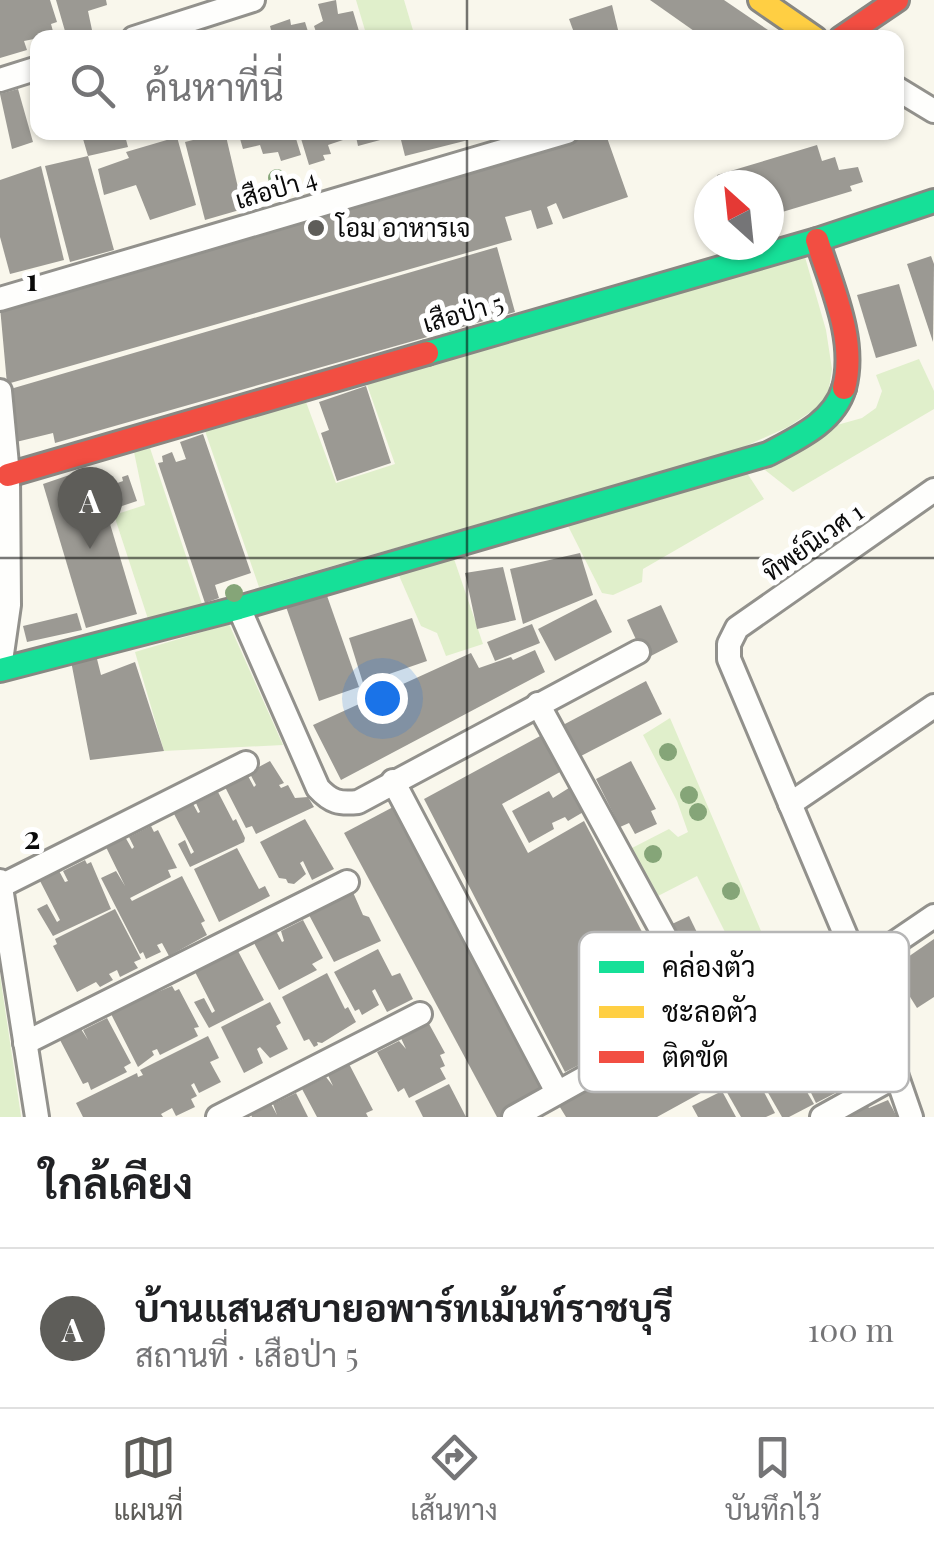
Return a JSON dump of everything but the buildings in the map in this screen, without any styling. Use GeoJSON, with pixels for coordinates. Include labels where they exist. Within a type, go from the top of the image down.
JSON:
{"type":"FeatureCollection","features":[{"type":"Feature","properties":{"kind":"street"},"geometry":{"type":"LineString","coordinates":[[159,30],[253,0]]}},
{"type":"Feature","properties":{"kind":"street"},"geometry":{"type":"LineString","coordinates":[[760,0],[803,30]]}},
{"type":"Feature","properties":{"kind":"street"},"geometry":{"type":"LineString","coordinates":[[853,30],[897,0]]}},
{"type":"Feature","properties":{"kind":"street"},"geometry":{"type":"LineString","coordinates":[[0,80],[30,71]]}},
{"type":"Feature","properties":{"kind":"street"},"geometry":{"type":"LineString","coordinates":[[904,93],[934,111]]}},
{"type":"Feature","properties":{"kind":"street","name":"เสือป่า 4"},"geometry":{"type":"LineString","coordinates":[[0,299],[541,140]]}},
{"type":"Feature","properties":{"kind":"street","name":"เสือป่า 5"},"geometry":{"type":"LineString","coordinates":[[8,474],[817,240],[934,201]]}},
{"type":"Feature","properties":{"kind":"street"},"geometry":{"type":"LineString","coordinates":[[0,391],[8,474],[10,605],[0,669],[239,608],[768,454],[817,424],[842,397],[848,367],[843,330],[817,240]]}},
{"type":"Feature","properties":{"kind":"street","name":"ทิพย์นิเวศ 1"},"geometry":{"type":"LineString","coordinates":[[790,804],[730,659],[728,644],[737,628],[934,490]]}},
{"type":"Feature","properties":{"kind":"street"},"geometry":{"type":"LineString","coordinates":[[239,608],[318,788],[328,799],[340,804],[358,802],[638,652]]}},
{"type":"Feature","properties":{"kind":"street"},"geometry":{"type":"LineString","coordinates":[[538,704],[662,932]]}},
{"type":"Feature","properties":{"kind":"street"},"geometry":{"type":"LineString","coordinates":[[844,932],[790,804],[934,706]]}},
{"type":"Feature","properties":{"kind":"street"},"geometry":{"type":"LineString","coordinates":[[37,1117],[0,883],[246,763]]}},
{"type":"Feature","properties":{"kind":"street"},"geometry":{"type":"LineString","coordinates":[[393,782],[557,1092]]}},
{"type":"Feature","properties":{"kind":"street"},"geometry":{"type":"LineString","coordinates":[[24,1044],[346,882]]}},
{"type":"Feature","properties":{"kind":"street"},"geometry":{"type":"LineString","coordinates":[[909,933],[934,916]]}},
{"type":"Feature","properties":{"kind":"street"},"geometry":{"type":"LineString","coordinates":[[218,1117],[420,1014]]}},
{"type":"Feature","properties":{"kind":"street"},"geometry":{"type":"LineString","coordinates":[[514,1117],[579,1080]]}},
{"type":"Feature","properties":{"kind":"street"},"geometry":{"type":"LineString","coordinates":[[822,1117],[867,1092]]}},
{"type":"Feature","properties":{"kind":"street"},"geometry":{"type":"LineString","coordinates":[[902,1092],[911,1117]]}},
{"type":"Feature","properties":{"kind":"green space"},"geometry":{"type":"Polygon","coordinates":[[[356,0],[404,0],[413,30],[365,30],[356,0]]]}},
{"type":"Feature","properties":{"kind":"green space"},"geometry":{"type":"Polygon","coordinates":[[[805,257],[826,330],[832,369],[827,401],[788,427],[735,451],[259,587],[205,431],[306,402],[336,483],[395,464],[366,382],[805,257]]]}},
{"type":"Feature","properties":{"kind":"green space"},"geometry":{"type":"Polygon","coordinates":[[[919,359],[934,391],[934,409],[793,492],[765,470],[837,425],[862,418],[876,408],[882,391],[876,375],[919,359]]]}},
{"type":"Feature","properties":{"kind":"green space"},"geometry":{"type":"Polygon","coordinates":[[[150,448],[203,607],[150,625],[114,515],[145,505],[134,452],[150,448]]]}},
{"type":"Feature","properties":{"kind":"green space"},"geometry":{"type":"Polygon","coordinates":[[[747,473],[764,499],[643,569],[642,582],[613,595],[602,593],[567,524],[747,473]]]}},
{"type":"Feature","properties":{"kind":"green space"},"geometry":{"type":"Polygon","coordinates":[[[452,553],[483,644],[446,656],[437,633],[421,626],[397,571],[452,553]]]}},
{"type":"Feature","properties":{"kind":"green space"},"geometry":{"type":"Polygon","coordinates":[[[229,624],[283,745],[164,751],[135,652],[229,624]]]}},
{"type":"Feature","properties":{"kind":"green space"},"geometry":{"type":"Polygon","coordinates":[[[670,718],[761,932],[725,932],[697,876],[658,896],[632,848],[669,829],[678,837],[688,832],[677,801],[643,735],[670,718]]]}},
{"type":"Feature","properties":{"kind":"green space"},"geometry":{"type":"Polygon","coordinates":[[[0,975],[21,1116],[21,1117],[0,1117],[0,975]]]}},
{"type":"Feature","properties":{"kind":"traffic: fast"},"geometry":{"type":"LineString","coordinates":[[427,353],[817,240],[934,201]]}},
{"type":"Feature","properties":{"kind":"traffic: fast"},"geometry":{"type":"LineString","coordinates":[[0,670],[239,608],[768,454],[823,420],[844,388]]}},
{"type":"Feature","properties":{"kind":"traffic: slow"},"geometry":{"type":"LineString","coordinates":[[760,0],[803,30]]}},
{"type":"Feature","properties":{"kind":"traffic: jam"},"geometry":{"type":"LineString","coordinates":[[853,30],[897,0]]}},
{"type":"Feature","properties":{"kind":"traffic: jam"},"geometry":{"type":"LineString","coordinates":[[817,240],[845,332],[844,388]]}},
{"type":"Feature","properties":{"kind":"traffic: jam"},"geometry":{"type":"LineString","coordinates":[[8,475],[427,353]]}},
{"type":"Feature","properties":{"kind":"place","name":"โอม อาหารเจ"},"geometry":{"type":"Point","coordinates":[316,228]}},
{"type":"Feature","properties":{"kind":"place","name":"บ้านแสนสบายอพาร์ทเม้นท์ราชบุรี"},"geometry":{"type":"Point","coordinates":[90,549]}}]}
